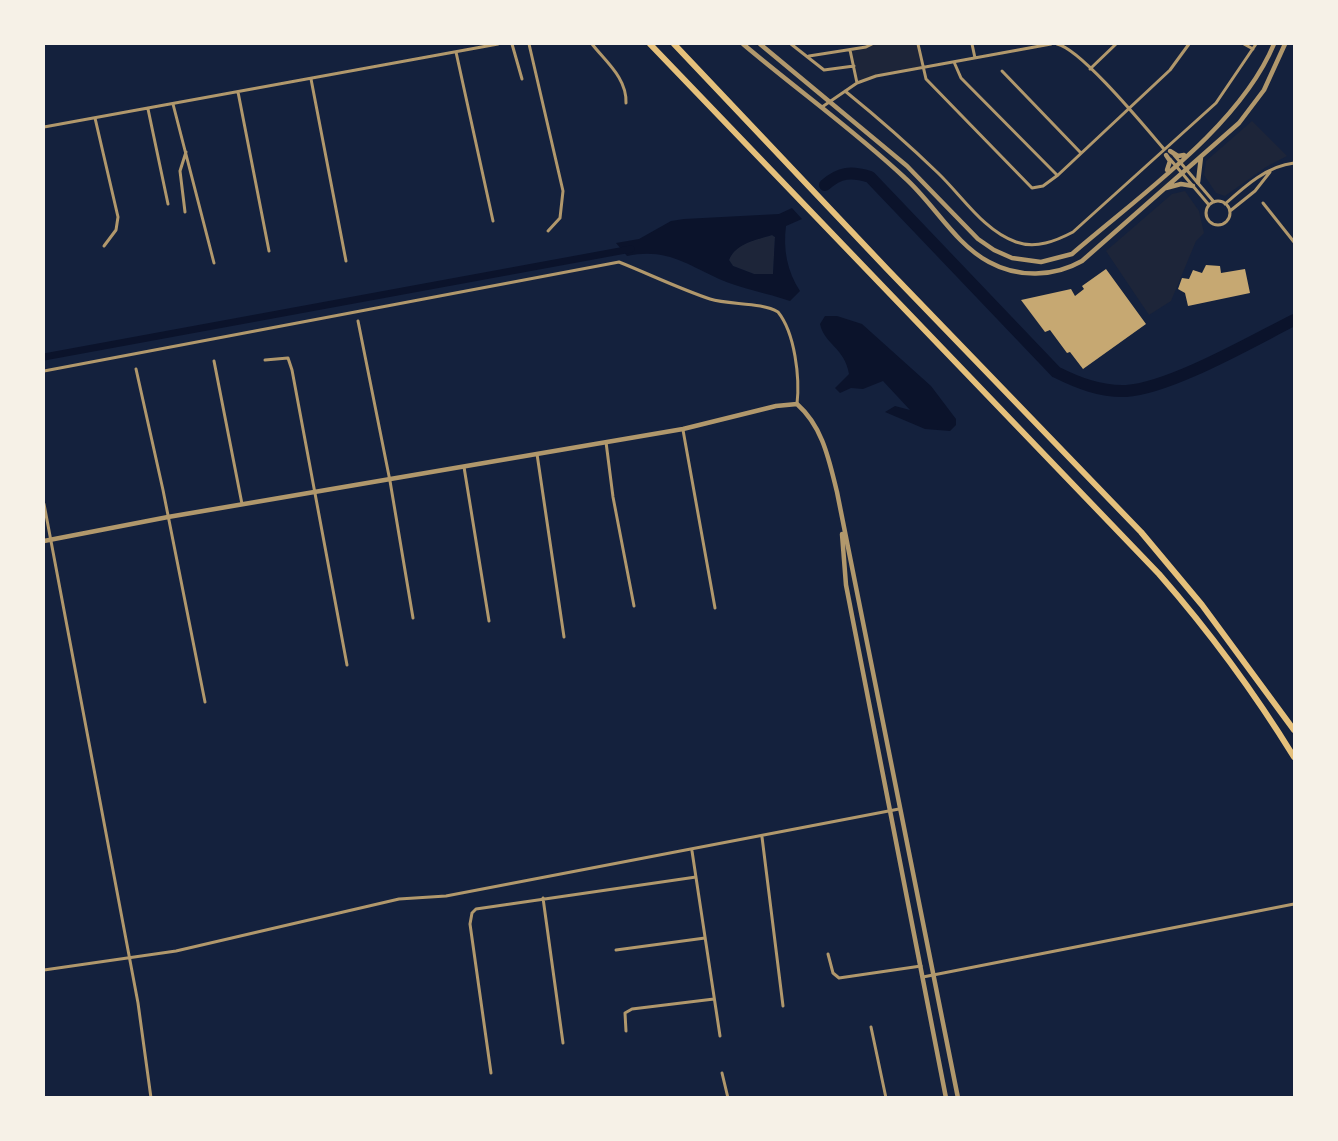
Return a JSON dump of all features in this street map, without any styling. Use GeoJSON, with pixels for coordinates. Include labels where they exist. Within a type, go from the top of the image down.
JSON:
{"type":"FeatureCollection","features":[{"type":"Feature","properties":{"kind":"highway"},"geometry":{"type":"LineString","coordinates":[[650,44],[1159,574],[1195,615],[1238,673],[1294,757]]}},
{"type":"Feature","properties":{"kind":"highway"},"geometry":{"type":"LineString","coordinates":[[674,44],[1171,566],[1294,730]]}},
{"type":"Feature","properties":{"kind":"street"},"geometry":{"type":"LineString","coordinates":[[44,127],[498,44]]}},
{"type":"Feature","properties":{"kind":"street"},"geometry":{"type":"LineString","coordinates":[[512,44],[522,79]]}},
{"type":"Feature","properties":{"kind":"street"},"geometry":{"type":"LineString","coordinates":[[529,44],[563,191],[560,218],[548,231]]}},
{"type":"Feature","properties":{"kind":"street"},"geometry":{"type":"LineString","coordinates":[[592,44],[621,79],[627,90],[626,103]]}},
{"type":"Feature","properties":{"kind":"street"},"geometry":{"type":"LineString","coordinates":[[743,44],[906,179],[971,249],[990,262],[1009,270],[1031,274],[1055,271],[1077,263],[1239,123],[1264,90],[1285,44]]}},
{"type":"Feature","properties":{"kind":"street"},"geometry":{"type":"LineString","coordinates":[[760,44],[831,100],[907,166],[978,239],[994,250],[1026,261],[1041,262],[1072,254],[1177,163],[1244,97],[1261,72],[1274,44]]}},
{"type":"Feature","properties":{"kind":"street"},"geometry":{"type":"LineString","coordinates":[[791,44],[827,70],[854,66]]}},
{"type":"Feature","properties":{"kind":"street"},"geometry":{"type":"LineString","coordinates":[[807,57],[872,44]]}},
{"type":"Feature","properties":{"kind":"street"},"geometry":{"type":"LineString","coordinates":[[918,44],[929,83],[1027,186],[1042,186],[1058,175],[1170,70],[1189,44]]}},
{"type":"Feature","properties":{"kind":"street"},"geometry":{"type":"LineString","coordinates":[[972,44],[975,58]]}},
{"type":"Feature","properties":{"kind":"street"},"geometry":{"type":"LineString","coordinates":[[820,108],[857,82],[876,76],[1030,46],[1051,44]]}},
{"type":"Feature","properties":{"kind":"street"},"geometry":{"type":"LineString","coordinates":[[1057,44],[1068,48],[1129,108],[1195,184],[1214,202],[1226,204]]}},
{"type":"Feature","properties":{"kind":"street"},"geometry":{"type":"LineString","coordinates":[[1090,69],[1116,44]]}},
{"type":"Feature","properties":{"kind":"street"},"geometry":{"type":"LineString","coordinates":[[1244,44],[1254,49]]}},
{"type":"Feature","properties":{"kind":"street"},"geometry":{"type":"LineString","coordinates":[[1166,172],[1170,164],[1167,152],[1173,141],[1216,103],[1256,44]]}},
{"type":"Feature","properties":{"kind":"street"},"geometry":{"type":"LineString","coordinates":[[850,50],[857,82]]}},
{"type":"Feature","properties":{"kind":"street"},"geometry":{"type":"LineString","coordinates":[[456,52],[493,221]]}},
{"type":"Feature","properties":{"kind":"street"},"geometry":{"type":"LineString","coordinates":[[954,62],[961,78],[1058,175]]}},
{"type":"Feature","properties":{"kind":"street"},"geometry":{"type":"LineString","coordinates":[[1002,71],[1080,152]]}},
{"type":"Feature","properties":{"kind":"street"},"geometry":{"type":"LineString","coordinates":[[311,79],[346,261]]}},
{"type":"Feature","properties":{"kind":"street"},"geometry":{"type":"LineString","coordinates":[[846,91],[939,173],[991,228],[1003,237],[1027,245],[1058,240],[1073,232],[1157,156],[1167,152],[1180,156],[1187,153]]}},
{"type":"Feature","properties":{"kind":"street"},"geometry":{"type":"LineString","coordinates":[[238,92],[269,251]]}},
{"type":"Feature","properties":{"kind":"street"},"geometry":{"type":"LineString","coordinates":[[173,104],[187,151],[214,263]]}},
{"type":"Feature","properties":{"kind":"street"},"geometry":{"type":"LineString","coordinates":[[148,108],[168,204]]}},
{"type":"Feature","properties":{"kind":"street"},"geometry":{"type":"LineString","coordinates":[[95,118],[118,217],[117,230],[104,246]]}},
{"type":"Feature","properties":{"kind":"street"},"geometry":{"type":"LineString","coordinates":[[185,212],[180,171],[187,151]]}},
{"type":"Feature","properties":{"kind":"street"},"geometry":{"type":"LineString","coordinates":[[1202,155],[1195,184],[1209,205],[1207,215],[1215,224],[1226,222],[1230,211],[1255,191],[1271,171]]}},
{"type":"Feature","properties":{"kind":"street"},"geometry":{"type":"LineString","coordinates":[[1226,204],[1249,182],[1294,163]]}},
{"type":"Feature","properties":{"kind":"street"},"geometry":{"type":"LineString","coordinates":[[1164,188],[1195,184]]}},
{"type":"Feature","properties":{"kind":"street"},"geometry":{"type":"LineString","coordinates":[[1209,205],[1214,202]]}},
{"type":"Feature","properties":{"kind":"street"},"geometry":{"type":"LineString","coordinates":[[1263,203],[1294,242]]}},
{"type":"Feature","properties":{"kind":"street"},"geometry":{"type":"LineString","coordinates":[[1226,204],[1230,211]]}},
{"type":"Feature","properties":{"kind":"street"},"geometry":{"type":"LineString","coordinates":[[44,371],[619,262],[710,298],[739,305],[767,307],[778,312],[787,330],[797,367],[794,404]]}},
{"type":"Feature","properties":{"kind":"street"},"geometry":{"type":"LineString","coordinates":[[358,321],[390,480],[413,618]]}},
{"type":"Feature","properties":{"kind":"street"},"geometry":{"type":"LineString","coordinates":[[265,360],[288,358],[317,492],[347,666]]}},
{"type":"Feature","properties":{"kind":"street"},"geometry":{"type":"LineString","coordinates":[[214,361],[242,504]]}},
{"type":"Feature","properties":{"kind":"street"},"geometry":{"type":"LineString","coordinates":[[136,369],[205,702]]}},
{"type":"Feature","properties":{"kind":"street"},"geometry":{"type":"LineString","coordinates":[[44,541],[242,504],[683,429],[794,404]]}},
{"type":"Feature","properties":{"kind":"street"},"geometry":{"type":"LineString","coordinates":[[794,404],[812,420],[823,440],[841,513],[958,1098]]}},
{"type":"Feature","properties":{"kind":"street"},"geometry":{"type":"LineString","coordinates":[[683,429],[715,608]]}},
{"type":"Feature","properties":{"kind":"street"},"geometry":{"type":"LineString","coordinates":[[606,441],[613,497],[634,606]]}},
{"type":"Feature","properties":{"kind":"street"},"geometry":{"type":"LineString","coordinates":[[537,454],[564,637]]}},
{"type":"Feature","properties":{"kind":"street"},"geometry":{"type":"LineString","coordinates":[[464,467],[489,621]]}},
{"type":"Feature","properties":{"kind":"street"},"geometry":{"type":"LineString","coordinates":[[44,504],[129,958],[151,1098]]}},
{"type":"Feature","properties":{"kind":"street"},"geometry":{"type":"LineString","coordinates":[[841,513],[846,585],[946,1098]]}},
{"type":"Feature","properties":{"kind":"street"},"geometry":{"type":"LineString","coordinates":[[44,970],[195,947],[399,899],[437,898],[692,851],[899,809]]}},
{"type":"Feature","properties":{"kind":"street"},"geometry":{"type":"LineString","coordinates":[[762,837],[783,1006]]}},
{"type":"Feature","properties":{"kind":"street"},"geometry":{"type":"LineString","coordinates":[[692,851],[720,1036]]}},
{"type":"Feature","properties":{"kind":"street"},"geometry":{"type":"LineString","coordinates":[[491,1073],[470,924],[472,913],[483,907],[696,877]]}},
{"type":"Feature","properties":{"kind":"street"},"geometry":{"type":"LineString","coordinates":[[543,898],[563,1043]]}},
{"type":"Feature","properties":{"kind":"street"},"geometry":{"type":"LineString","coordinates":[[923,977],[1294,904]]}},
{"type":"Feature","properties":{"kind":"street"},"geometry":{"type":"LineString","coordinates":[[616,950],[705,938]]}},
{"type":"Feature","properties":{"kind":"street"},"geometry":{"type":"LineString","coordinates":[[828,954],[833,973],[839,978],[921,966]]}},
{"type":"Feature","properties":{"kind":"street"},"geometry":{"type":"LineString","coordinates":[[626,1031],[625,1013],[632,1009],[714,999]]}},
{"type":"Feature","properties":{"kind":"street"},"geometry":{"type":"LineString","coordinates":[[871,1027],[886,1098]]}},
{"type":"Feature","properties":{"kind":"street"},"geometry":{"type":"LineString","coordinates":[[722,1073],[728,1098]]}},
{"type":"Feature","properties":{"kind":"shaded area"},"geometry":{"type":"Polygon","coordinates":[[[872,44],[918,44],[923,68],[876,76],[857,83],[850,50],[872,44]]]}},
{"type":"Feature","properties":{"kind":"shaded area"},"geometry":{"type":"Polygon","coordinates":[[[1252,121],[1287,156],[1266,167],[1225,196],[1216,193],[1204,175],[1206,161],[1252,121]]]}},
{"type":"Feature","properties":{"kind":"shaded area"},"geometry":{"type":"Polygon","coordinates":[[[1185,191],[1199,211],[1204,233],[1196,241],[1171,301],[1149,315],[1106,251],[1172,194],[1185,191]]]}},
{"type":"Feature","properties":{"kind":"shaded area"},"geometry":{"type":"Polygon","coordinates":[[[792,208],[802,219],[786,226],[787,260],[800,291],[790,301],[719,279],[665,256],[641,254],[627,256],[616,243],[639,239],[671,221],[779,214],[792,208]],[[772,235],[741,246],[729,260],[733,266],[754,274],[773,274],[775,237],[772,235]]]}},
{"type":"Feature","properties":{"kind":"shaded area"},"geometry":{"type":"Polygon","coordinates":[[[772,235],[775,237],[773,274],[754,274],[733,266],[729,260],[741,245],[772,235]]]}},
{"type":"Feature","properties":{"kind":"shaded area"},"geometry":{"type":"Polygon","coordinates":[[[825,316],[837,316],[862,324],[931,386],[956,419],[956,425],[950,431],[925,429],[885,412],[895,406],[910,410],[883,381],[863,389],[851,388],[840,393],[835,388],[849,374],[843,358],[822,331],[820,324],[825,316]]]}},
{"type":"Feature","properties":{"kind":"building"},"geometry":{"type":"Polygon","coordinates":[[[1206,265],[1220,266],[1221,273],[1245,269],[1250,293],[1188,306],[1185,293],[1178,289],[1182,278],[1189,279],[1193,270],[1202,273],[1206,265]]]}},
{"type":"Feature","properties":{"kind":"building"},"geometry":{"type":"Polygon","coordinates":[[[1106,269],[1146,324],[1083,369],[1070,352],[1067,353],[1050,330],[1045,332],[1021,300],[1071,289],[1075,296],[1084,289],[1082,286],[1106,269]]]}},
{"type":"Feature","properties":{"kind":"waterway"},"geometry":{"type":"LineString","coordinates":[[825,185],[836,177],[846,174],[870,177],[1056,372],[1090,386],[1126,391],[1165,382],[1211,362],[1294,320]]}},
{"type":"Feature","properties":{"kind":"waterway"},"geometry":{"type":"LineString","coordinates":[[44,357],[631,249]]}}]}
